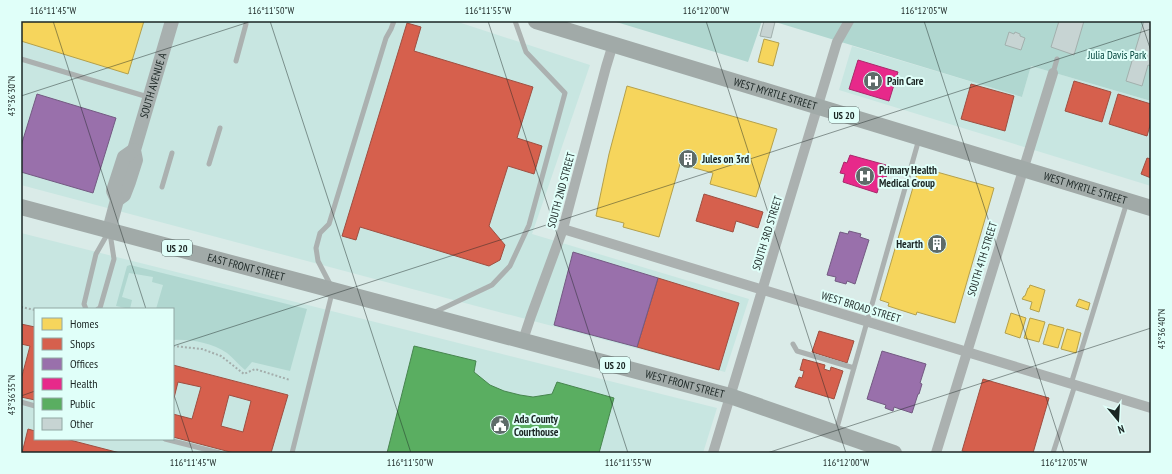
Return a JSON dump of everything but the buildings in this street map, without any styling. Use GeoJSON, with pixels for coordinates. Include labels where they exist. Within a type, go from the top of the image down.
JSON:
{"type":"FeatureCollection","features":[{"type":"Feature","properties":{"kind":"main road","name":"WEST MYRTLE STREET"},"geometry":{"type":"LineString","coordinates":[[536,21],[1151,208]]}},
{"type":"Feature","properties":{"kind":"main road","name":"EAST FRONT STREET"},"geometry":{"type":"LineString","coordinates":[[21,207],[333,290]]}},
{"type":"Feature","properties":{"kind":"main road","name":"WEST FRONT STREET"},"geometry":{"type":"LineString","coordinates":[[333,290],[730,396],[894,453]]}},
{"type":"Feature","properties":{"kind":"street","name":"SOUTH AVENUE A"},"geometry":{"type":"LineString","coordinates":[[110,230],[118,200],[124,195],[136,160],[134,150],[172,21]]}},
{"type":"Feature","properties":{"kind":"street","name":"SOUTH 3RD STREET"},"geometry":{"type":"LineString","coordinates":[[713,453],[838,42],[849,21]]}},
{"type":"Feature","properties":{"kind":"street","name":"SOUTH 2ND STREET"},"geometry":{"type":"LineString","coordinates":[[523,340],[563,229],[613,44]]}},
{"type":"Feature","properties":{"kind":"street","name":"SOUTH 4TH STREET"},"geometry":{"type":"LineString","coordinates":[[936,453],[1052,73]]}},
{"type":"Feature","properties":{"kind":"street","name":"WEST BROAD STREET"},"geometry":{"type":"LineString","coordinates":[[563,229],[1151,408]]}},
{"type":"Feature","properties":{"kind":"lane"},"geometry":{"type":"LineString","coordinates":[[292,453],[333,290],[318,261],[316,248],[320,233],[329,224],[386,38],[394,21]]}},
{"type":"Feature","properties":{"kind":"lane"},"geometry":{"type":"LineString","coordinates":[[428,315],[492,285],[510,266],[529,225],[565,93],[526,52],[515,21]]}},
{"type":"Feature","properties":{"kind":"lane"},"geometry":{"type":"LineString","coordinates":[[236,61],[246,24]]}},
{"type":"Feature","properties":{"kind":"lane"},"geometry":{"type":"LineString","coordinates":[[21,59],[150,98]]}},
{"type":"Feature","properties":{"kind":"lane"},"geometry":{"type":"LineString","coordinates":[[1052,73],[1057,59]]}},
{"type":"Feature","properties":{"kind":"lane"},"geometry":{"type":"LineString","coordinates":[[209,164],[220,128]]}},
{"type":"Feature","properties":{"kind":"lane"},"geometry":{"type":"LineString","coordinates":[[836,433],[919,138]]}},
{"type":"Feature","properties":{"kind":"lane"},"geometry":{"type":"LineString","coordinates":[[162,187],[172,153]]}},
{"type":"Feature","properties":{"kind":"lane"},"geometry":{"type":"LineString","coordinates":[[1054,453],[1084,338],[1127,201]]}},
{"type":"Feature","properties":{"kind":"lane"},"geometry":{"type":"LineString","coordinates":[[86,308],[84,304],[96,254],[110,230]]}},
{"type":"Feature","properties":{"kind":"lane"},"geometry":{"type":"LineString","coordinates":[[100,308],[114,259],[110,230]]}},
{"type":"Feature","properties":{"kind":"lane"},"geometry":{"type":"LineString","coordinates":[[793,344],[797,351],[854,368]]}},
{"type":"Feature","properties":{"kind":"lane"},"geometry":{"type":"LineString","coordinates":[[21,402],[34,406]]}},
{"type":"Feature","properties":{"kind":"lane"},"geometry":{"type":"LineString","coordinates":[[169,440],[220,453]]}},
{"type":"Feature","properties":{"kind":"path"},"geometry":{"type":"LineString","coordinates":[[21,307],[34,310]]}},
{"type":"Feature","properties":{"kind":"path"},"geometry":{"type":"LineString","coordinates":[[174,346],[202,349],[221,356],[244,374],[255,369],[290,380]]}},
{"type":"Feature","properties":{"kind":"shaded area"},"geometry":{"type":"Polygon","coordinates":[[[21,21],[455,21],[590,65],[532,234],[749,299],[725,372],[21,185],[21,21]]]}},
{"type":"Feature","properties":{"kind":"shaded area"},"geometry":{"type":"Polygon","coordinates":[[[852,46],[1022,97],[1031,66],[1151,101],[1151,186],[839,90],[852,46]]]}},
{"type":"Feature","properties":{"kind":"shaded area"},"geometry":{"type":"Polygon","coordinates":[[[21,233],[717,408],[703,453],[21,453],[21,233]]]}},
{"type":"Feature","properties":{"kind":"green space"},"geometry":{"type":"Polygon","coordinates":[[[613,21],[762,21],[748,62],[613,21]]]}},
{"type":"Feature","properties":{"kind":"green space","name":"Julia Davis Park"},"geometry":{"type":"Polygon","coordinates":[[[772,21],[1151,21],[1151,101],[1031,66],[1022,97],[772,21]]]}},
{"type":"Feature","properties":{"kind":"green space"},"geometry":{"type":"Polygon","coordinates":[[[130,265],[307,309],[290,371],[252,362],[245,370],[227,353],[208,344],[187,340],[174,340],[174,308],[156,308],[163,285],[152,282],[153,277],[129,273],[122,297],[132,300],[130,308],[116,306],[127,266],[130,265]]]}},
{"type":"Feature","properties":{"kind":"place","name":"Pain Care"},"geometry":{"type":"Point","coordinates":[873,81]}},
{"type":"Feature","properties":{"kind":"place","name":"Jules on 3rd"},"geometry":{"type":"Point","coordinates":[688,159]}},
{"type":"Feature","properties":{"kind":"place","name":"Primary Health Medical Group"},"geometry":{"type":"Point","coordinates":[865,176]}},
{"type":"Feature","properties":{"kind":"place","name":"Hearth"},"geometry":{"type":"Point","coordinates":[937,244]}},
{"type":"Feature","properties":{"kind":"place","name":"Ada County Courthouse"},"geometry":{"type":"Point","coordinates":[500,425]}}]}
